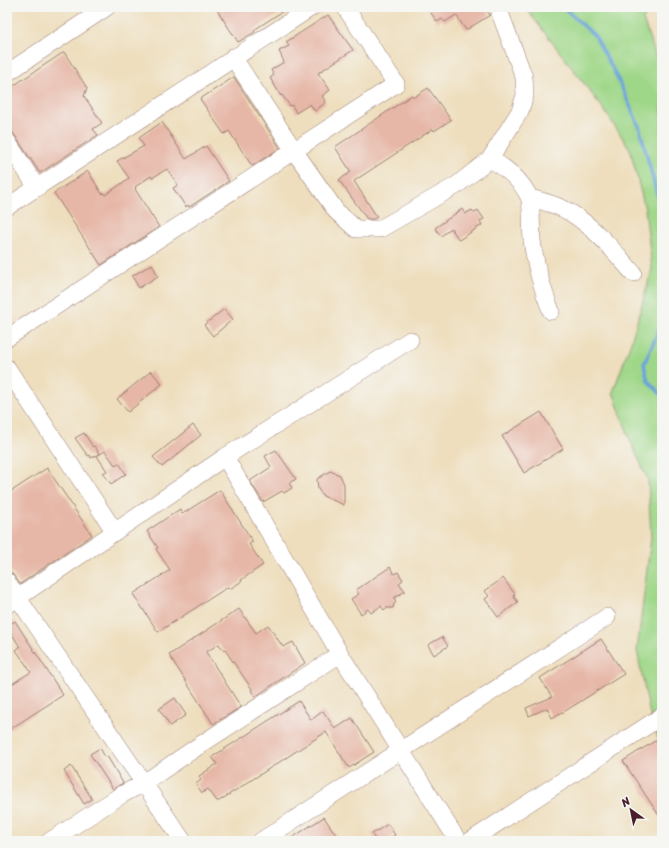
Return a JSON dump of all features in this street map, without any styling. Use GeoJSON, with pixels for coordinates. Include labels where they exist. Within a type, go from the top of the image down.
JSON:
{"type":"FeatureCollection","features":[{"type":"Feature","properties":{"kind":"street"},"geometry":{"type":"LineString","coordinates":[[7,73],[108,7]]}},
{"type":"Feature","properties":{"kind":"street"},"geometry":{"type":"LineString","coordinates":[[7,207],[312,7]]}},
{"type":"Feature","properties":{"kind":"street"},"geometry":{"type":"LineString","coordinates":[[7,338],[396,84],[346,7]]}},
{"type":"Feature","properties":{"kind":"street"},"geometry":{"type":"LineString","coordinates":[[233,57],[293,149],[336,211],[356,229],[380,229],[457,186],[490,159],[520,111],[525,95],[524,77],[500,13]]}},
{"type":"Feature","properties":{"kind":"street"},"geometry":{"type":"LineString","coordinates":[[7,141],[38,188]]}},
{"type":"Feature","properties":{"kind":"street"},"geometry":{"type":"LineString","coordinates":[[490,159],[505,167],[515,176],[530,198],[533,247],[541,284],[551,311]]}},
{"type":"Feature","properties":{"kind":"street"},"geometry":{"type":"LineString","coordinates":[[530,198],[570,212],[590,227],[609,245],[633,273]]}},
{"type":"Feature","properties":{"kind":"street"},"geometry":{"type":"LineString","coordinates":[[12,602],[225,457],[410,340]]}},
{"type":"Feature","properties":{"kind":"street"},"geometry":{"type":"LineString","coordinates":[[7,368],[115,532]]}},
{"type":"Feature","properties":{"kind":"street"},"geometry":{"type":"LineString","coordinates":[[225,457],[340,654],[458,841]]}},
{"type":"Feature","properties":{"kind":"street"},"geometry":{"type":"LineString","coordinates":[[7,582],[12,602],[144,782],[183,841]]}},
{"type":"Feature","properties":{"kind":"street"},"geometry":{"type":"LineString","coordinates":[[261,841],[607,616]]}},
{"type":"Feature","properties":{"kind":"street"},"geometry":{"type":"LineString","coordinates":[[50,841],[144,782],[340,654]]}},
{"type":"Feature","properties":{"kind":"street"},"geometry":{"type":"LineString","coordinates":[[470,841],[662,716]]}},
{"type":"Feature","properties":{"kind":"green space"},"geometry":{"type":"Polygon","coordinates":[[[525,7],[649,7],[643,20],[662,73],[662,751],[649,710],[637,651],[651,537],[648,480],[630,440],[613,392],[632,339],[652,269],[645,209],[630,149],[602,107],[525,7]]]}},
{"type":"Feature","properties":{"kind":"building"},"geometry":{"type":"Polygon","coordinates":[[[215,7],[289,7],[254,30],[255,32],[238,42],[215,7]]]}},
{"type":"Feature","properties":{"kind":"building"},"geometry":{"type":"Polygon","coordinates":[[[427,7],[484,7],[490,15],[466,30],[456,15],[445,22],[442,19],[437,22],[427,7]]]}},
{"type":"Feature","properties":{"kind":"building"},"geometry":{"type":"Polygon","coordinates":[[[328,15],[353,50],[318,73],[330,90],[322,96],[326,102],[315,111],[310,104],[296,113],[292,105],[290,106],[282,95],[281,96],[270,78],[274,75],[271,70],[284,62],[279,51],[289,46],[286,42],[328,15]]]}},
{"type":"Feature","properties":{"kind":"building"},"geometry":{"type":"Polygon","coordinates":[[[64,52],[87,88],[84,96],[102,123],[93,129],[98,135],[40,173],[7,124],[7,90],[64,52]]]}},
{"type":"Feature","properties":{"kind":"building"},"geometry":{"type":"Polygon","coordinates":[[[234,77],[280,148],[252,166],[229,131],[224,134],[200,99],[234,77]]]}},
{"type":"Feature","properties":{"kind":"building"},"geometry":{"type":"Polygon","coordinates":[[[428,88],[451,120],[434,131],[433,129],[354,181],[377,217],[374,219],[367,219],[339,180],[351,172],[335,147],[412,95],[414,97],[428,88]]]}},
{"type":"Feature","properties":{"kind":"building"},"geometry":{"type":"Polygon","coordinates":[[[162,122],[186,159],[206,146],[229,181],[189,207],[188,205],[186,207],[173,188],[178,185],[167,169],[152,178],[151,176],[135,187],[135,189],[159,227],[101,265],[54,193],[88,171],[102,194],[104,193],[105,195],[129,178],[117,161],[144,146],[139,138],[162,122]]]}},
{"type":"Feature","properties":{"kind":"building"},"geometry":{"type":"Polygon","coordinates":[[[462,209],[465,214],[472,210],[474,213],[478,210],[484,219],[480,221],[482,225],[459,240],[451,228],[441,236],[435,228],[462,209]]]}},
{"type":"Feature","properties":{"kind":"building"},"geometry":{"type":"Polygon","coordinates":[[[152,264],[158,276],[139,288],[132,276],[152,264]]]}},
{"type":"Feature","properties":{"kind":"building"},"geometry":{"type":"Polygon","coordinates":[[[224,309],[233,319],[213,336],[204,325],[224,309]]]}},
{"type":"Feature","properties":{"kind":"building"},"geometry":{"type":"Polygon","coordinates":[[[151,371],[162,384],[128,412],[117,399],[151,371]]]}},
{"type":"Feature","properties":{"kind":"building"},"geometry":{"type":"Polygon","coordinates":[[[541,412],[563,449],[524,473],[502,436],[541,412]]]}},
{"type":"Feature","properties":{"kind":"building"},"geometry":{"type":"Polygon","coordinates":[[[193,425],[201,435],[162,467],[153,457],[193,425]]]}},
{"type":"Feature","properties":{"kind":"building"},"geometry":{"type":"Polygon","coordinates":[[[84,433],[93,447],[95,446],[99,454],[91,458],[75,438],[84,433]]]}},
{"type":"Feature","properties":{"kind":"building"},"geometry":{"type":"Polygon","coordinates":[[[276,450],[296,479],[289,483],[292,488],[284,493],[282,491],[263,502],[250,481],[271,467],[265,456],[276,450]]]}},
{"type":"Feature","properties":{"kind":"building"},"geometry":{"type":"Polygon","coordinates":[[[105,451],[115,465],[119,463],[126,474],[111,484],[103,473],[107,471],[97,456],[105,451]]]}},
{"type":"Feature","properties":{"kind":"building"},"geometry":{"type":"Polygon","coordinates":[[[47,468],[92,535],[20,584],[7,567],[7,494],[47,468]]]}},
{"type":"Feature","properties":{"kind":"building"},"geometry":{"type":"Polygon","coordinates":[[[330,471],[340,475],[344,484],[344,505],[323,496],[318,489],[317,479],[330,471]]]}},
{"type":"Feature","properties":{"kind":"building"},"geometry":{"type":"Polygon","coordinates":[[[220,490],[253,542],[249,544],[263,565],[230,589],[228,587],[158,632],[133,594],[170,570],[156,549],[158,548],[147,531],[180,509],[182,514],[220,490]]]}},
{"type":"Feature","properties":{"kind":"building"},"geometry":{"type":"Polygon","coordinates":[[[390,567],[394,574],[398,572],[403,580],[399,583],[405,591],[394,598],[396,602],[393,608],[386,608],[384,610],[381,606],[371,613],[368,609],[361,614],[351,599],[359,594],[356,590],[390,567]]]}},
{"type":"Feature","properties":{"kind":"building"},"geometry":{"type":"Polygon","coordinates":[[[503,578],[515,594],[513,596],[518,602],[498,617],[485,599],[489,596],[485,591],[503,578]]]}},
{"type":"Feature","properties":{"kind":"building"},"geometry":{"type":"Polygon","coordinates":[[[239,609],[256,633],[268,625],[283,647],[293,642],[305,663],[255,697],[251,690],[252,689],[225,650],[224,651],[219,644],[206,652],[241,707],[213,724],[169,655],[239,609]]]}},
{"type":"Feature","properties":{"kind":"building"},"geometry":{"type":"Polygon","coordinates":[[[15,621],[63,695],[7,731],[7,687],[31,672],[16,650],[20,647],[7,626],[15,621]]]}},
{"type":"Feature","properties":{"kind":"building"},"geometry":{"type":"Polygon","coordinates":[[[442,637],[448,646],[434,655],[428,645],[442,637]]]}},
{"type":"Feature","properties":{"kind":"building"},"geometry":{"type":"Polygon","coordinates":[[[601,639],[624,674],[552,718],[547,708],[529,716],[526,708],[552,697],[540,678],[601,639]]]}},
{"type":"Feature","properties":{"kind":"building"},"geometry":{"type":"Polygon","coordinates":[[[175,698],[186,715],[170,726],[159,709],[175,698]]]}},
{"type":"Feature","properties":{"kind":"building"},"geometry":{"type":"Polygon","coordinates":[[[299,701],[311,720],[323,711],[335,729],[352,718],[374,752],[349,768],[326,732],[219,801],[217,801],[208,789],[202,793],[196,784],[201,780],[199,776],[217,764],[212,757],[299,701]]]}},
{"type":"Feature","properties":{"kind":"building"},"geometry":{"type":"Polygon","coordinates":[[[658,739],[662,746],[662,820],[623,761],[658,739]]]}},
{"type":"Feature","properties":{"kind":"building"},"geometry":{"type":"Polygon","coordinates":[[[100,748],[105,757],[107,756],[123,783],[113,789],[90,754],[100,748]]]}},
{"type":"Feature","properties":{"kind":"building"},"geometry":{"type":"Polygon","coordinates":[[[71,766],[92,799],[84,804],[64,771],[71,766]]]}},
{"type":"Feature","properties":{"kind":"building"},"geometry":{"type":"Polygon","coordinates":[[[324,817],[340,841],[287,841],[324,817]]]}},
{"type":"Feature","properties":{"kind":"building"},"geometry":{"type":"Polygon","coordinates":[[[388,824],[395,835],[385,841],[376,841],[372,834],[388,824]]]}},
{"type":"Feature","properties":{"kind":"waterway"},"geometry":{"type":"LineString","coordinates":[[563,7],[595,36],[615,73],[639,126],[662,213]]}},
{"type":"Feature","properties":{"kind":"waterway"},"geometry":{"type":"LineString","coordinates":[[662,323],[644,364],[648,381],[662,395]]}}]}
